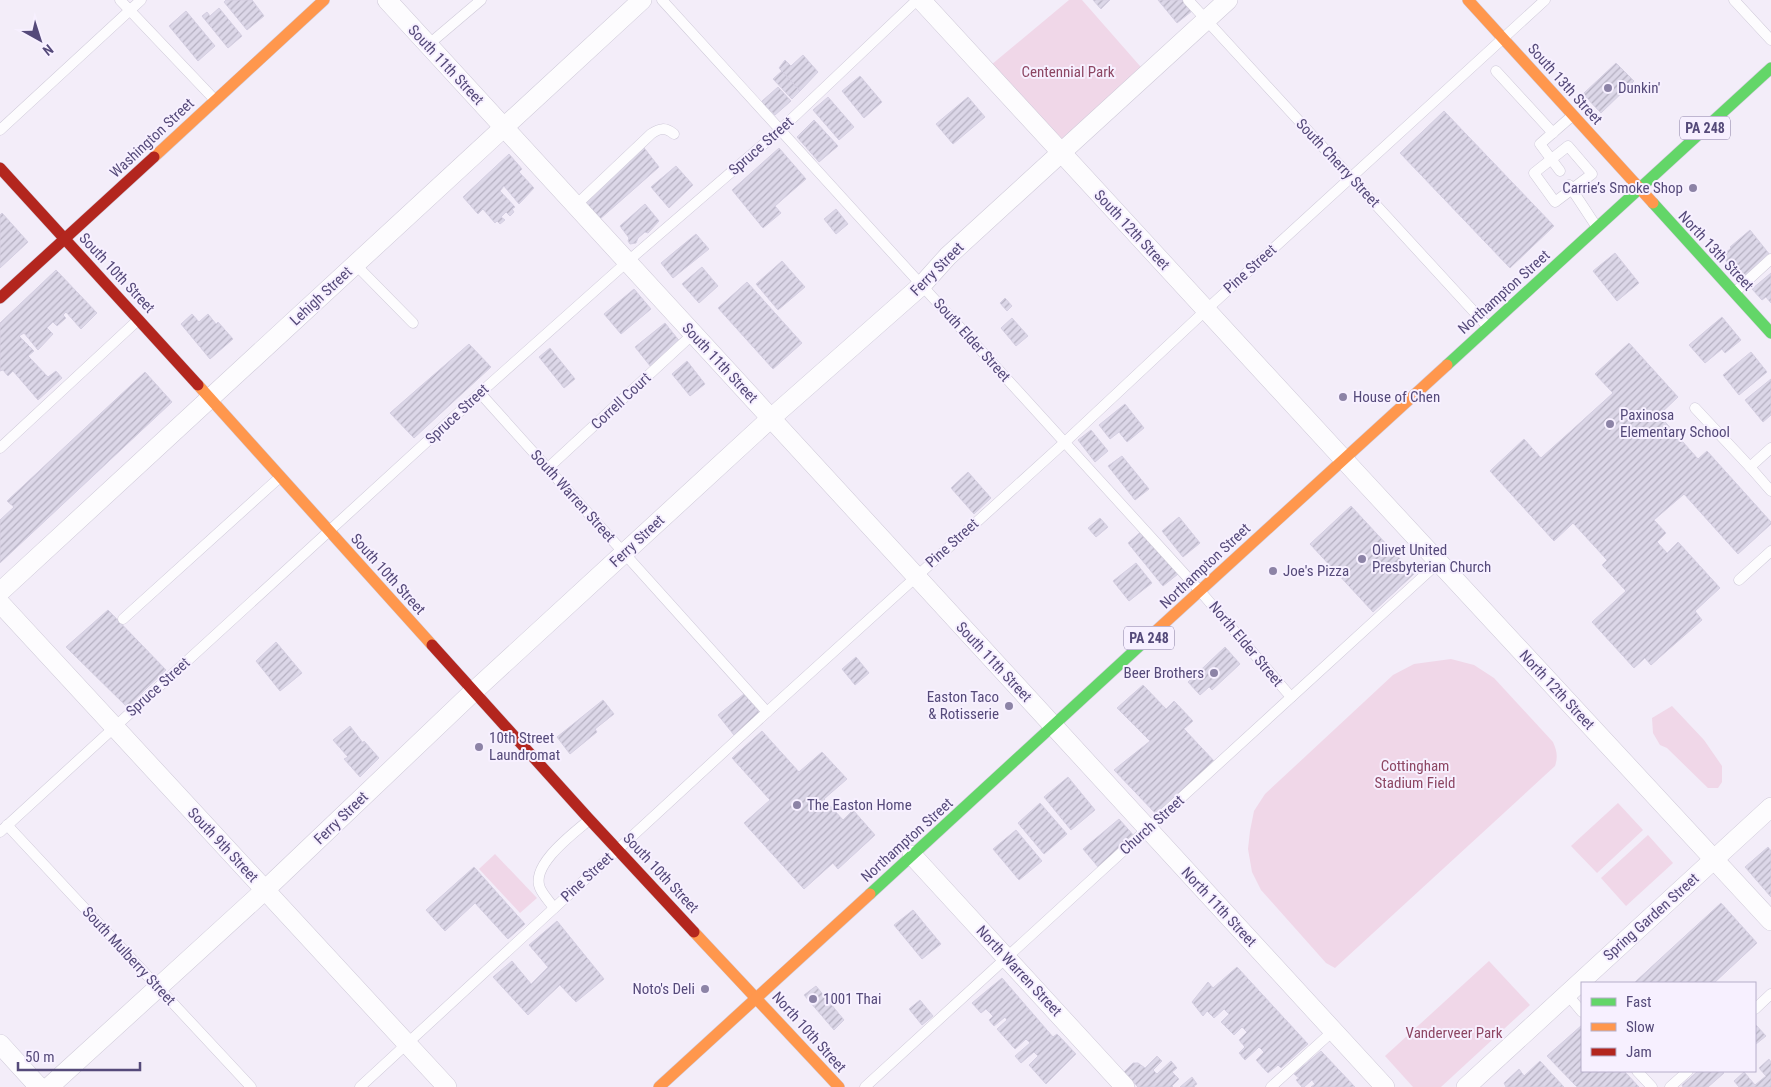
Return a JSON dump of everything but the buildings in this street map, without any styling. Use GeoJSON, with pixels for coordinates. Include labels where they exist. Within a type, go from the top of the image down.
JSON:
{"type":"FeatureCollection","features":[{"type":"Feature","properties":{"kind":"main road","name":"Washington Street"},"geometry":{"type":"LineString","coordinates":[[0,298],[324,0]]}},
{"type":"Feature","properties":{"kind":"main road","name":"South 13th Street"},"geometry":{"type":"LineString","coordinates":[[1468,0],[1639,189]]}},
{"type":"Feature","properties":{"kind":"main road","name":"Northampton Street"},"geometry":{"type":"LineString","coordinates":[[659,1087],[1771,68]]}},
{"type":"Feature","properties":{"kind":"main road","name":"South 10th Street"},"geometry":{"type":"LineString","coordinates":[[0,168],[617,849],[757,998]]}},
{"type":"Feature","properties":{"kind":"main road","name":"North 13th Street"},"geometry":{"type":"LineString","coordinates":[[1639,189],[1771,333]]}},
{"type":"Feature","properties":{"kind":"main road","name":"North 10th Street"},"geometry":{"type":"LineString","coordinates":[[757,998],[839,1087]]}},
{"type":"Feature","properties":{"kind":"street","name":"South 11th Street"},"geometry":{"type":"LineString","coordinates":[[387,0],[1053,726]]}},
{"type":"Feature","properties":{"kind":"street","name":"Lehigh Street"},"geometry":{"type":"LineString","coordinates":[[0,592],[642,0]]}},
{"type":"Feature","properties":{"kind":"street","name":"South 12th Street"},"geometry":{"type":"LineString","coordinates":[[921,0],[1344,459]]}},
{"type":"Feature","properties":{"kind":"street","name":"Ferry Street"},"geometry":{"type":"LineString","coordinates":[[49,1087],[266,890],[474,691],[770,419],[922,285],[948,256],[1228,0]]}},
{"type":"Feature","properties":{"kind":"street","name":"North 12th Street"},"geometry":{"type":"LineString","coordinates":[[1344,459],[1771,921]]}},
{"type":"Feature","properties":{"kind":"street","name":"South 9th Street"},"geometry":{"type":"LineString","coordinates":[[0,603],[447,1087]]}},
{"type":"Feature","properties":{"kind":"street","name":"North 11th Street"},"geometry":{"type":"LineString","coordinates":[[1053,726],[1385,1087]]}},
{"type":"Feature","properties":{"kind":"street","name":"Spring Garden Street"},"geometry":{"type":"LineString","coordinates":[[1466,1087],[1771,808]]}},
{"type":"Feature","properties":{"kind":"street","name":"North Warren Street"},"geometry":{"type":"LineString","coordinates":[[912,855],[1125,1087]]}},
{"type":"Feature","properties":{"kind":"street"},"geometry":{"type":"LineString","coordinates":[[0,1044],[39,1087]]}},
{"type":"Feature","properties":{"kind":"lane"},"geometry":{"type":"LineString","coordinates":[[120,0],[215,100]]}},
{"type":"Feature","properties":{"kind":"lane"},"geometry":{"type":"LineString","coordinates":[[0,130],[141,0]]}},
{"type":"Feature","properties":{"kind":"lane"},"geometry":{"type":"LineString","coordinates":[[428,45],[481,0]]}},
{"type":"Feature","properties":{"kind":"lane","name":"South Elder Street"},"geometry":{"type":"LineString","coordinates":[[662,0],[1200,591]]}},
{"type":"Feature","properties":{"kind":"lane","name":"Spruce Street"},"geometry":{"type":"LineString","coordinates":[[4,828],[480,393],[627,262],[780,130],[917,0]]}},
{"type":"Feature","properties":{"kind":"lane","name":"South Cherry Street"},"geometry":{"type":"LineString","coordinates":[[1188,0],[1488,327]]}},
{"type":"Feature","properties":{"kind":"lane","name":"Pine Street"},"geometry":{"type":"LineString","coordinates":[[360,1087],[617,849],[915,576],[1065,442],[1206,310],[1545,0]]}},
{"type":"Feature","properties":{"kind":"lane"},"geometry":{"type":"LineString","coordinates":[[1734,0],[1771,40]]}},
{"type":"Feature","properties":{"kind":"lane"},"geometry":{"type":"LineString","coordinates":[[1496,71],[1553,133]]}},
{"type":"Feature","properties":{"kind":"lane"},"geometry":{"type":"LineString","coordinates":[[1560,171],[1540,144],[1573,116]]}},
{"type":"Feature","properties":{"kind":"lane"},"geometry":{"type":"LineString","coordinates":[[575,206],[651,134],[659,129],[668,129],[674,134]]}},
{"type":"Feature","properties":{"kind":"lane"},"geometry":{"type":"LineString","coordinates":[[1568,146],[1592,174],[1570,188],[1555,202],[1534,173],[1552,159],[1568,146]]}},
{"type":"Feature","properties":{"kind":"lane"},"geometry":{"type":"LineString","coordinates":[[1570,188],[1597,227]]}},
{"type":"Feature","properties":{"kind":"lane"},"geometry":{"type":"LineString","coordinates":[[1734,293],[1771,259]]}},
{"type":"Feature","properties":{"kind":"lane"},"geometry":{"type":"LineString","coordinates":[[356,264],[413,323]]}},
{"type":"Feature","properties":{"kind":"lane"},"geometry":{"type":"LineString","coordinates":[[0,448],[139,320]]}},
{"type":"Feature","properties":{"kind":"lane","name":"Correll Court"},"geometry":{"type":"LineString","coordinates":[[548,468],[693,334]]}},
{"type":"Feature","properties":{"kind":"lane","name":"South Warren Street"},"geometry":{"type":"LineString","coordinates":[[480,393],[767,712]]}},
{"type":"Feature","properties":{"kind":"lane"},"geometry":{"type":"LineString","coordinates":[[1695,408],[1771,491]]}},
{"type":"Feature","properties":{"kind":"lane"},"geometry":{"type":"LineString","coordinates":[[1750,467],[1771,448]]}},
{"type":"Feature","properties":{"kind":"lane"},"geometry":{"type":"LineString","coordinates":[[123,619],[280,477]]}},
{"type":"Feature","properties":{"kind":"lane"},"geometry":{"type":"LineString","coordinates":[[1739,580],[1771,551]]}},
{"type":"Feature","properties":{"kind":"lane","name":"Church Street"},"geometry":{"type":"LineString","coordinates":[[865,1087],[1439,562]]}},
{"type":"Feature","properties":{"kind":"lane","name":"North Elder Street"},"geometry":{"type":"LineString","coordinates":[[1200,591],[1291,698]]}},
{"type":"Feature","properties":{"kind":"lane"},"geometry":{"type":"LineString","coordinates":[[554,908],[539,887],[540,875],[548,858],[590,819]]}},
{"type":"Feature","properties":{"kind":"lane","name":"South Mulberry Street"},"geometry":{"type":"LineString","coordinates":[[4,828],[159,987],[251,1087]]}},
{"type":"Feature","properties":{"kind":"lane"},"geometry":{"type":"LineString","coordinates":[[1566,994],[1581,1011]]}},
{"type":"Feature","properties":{"kind":"lane"},"geometry":{"type":"LineString","coordinates":[[1756,1008],[1771,994]]}},
{"type":"Feature","properties":{"kind":"lane"},"geometry":{"type":"LineString","coordinates":[[1270,1087],[1333,1031]]}},
{"type":"Feature","properties":{"kind":"lane"},"geometry":{"type":"LineString","coordinates":[[1638,1072],[1652,1087]]}},
{"type":"Feature","properties":{"kind":"lane"},"geometry":{"type":"LineString","coordinates":[[1670,1087],[1687,1072]]}},
{"type":"Feature","properties":{"kind":"green space","name":"Centennial Park"},"geometry":{"type":"Polygon","coordinates":[[[1069,0],[1082,0],[1147,74],[1061,152],[985,70],[1069,0]]]}},
{"type":"Feature","properties":{"kind":"green space","name":"Cottingham Stadium Field"},"geometry":{"type":"Polygon","coordinates":[[[1451,659],[1474,665],[1494,678],[1553,742],[1557,754],[1555,766],[1335,968],[1326,963],[1261,890],[1252,872],[1248,849],[1254,811],[1265,794],[1393,675],[1414,664],[1451,659]]]}},
{"type":"Feature","properties":{"kind":"green space"},"geometry":{"type":"Polygon","coordinates":[[[1672,706],[1704,740],[1722,766],[1722,782],[1718,788],[1708,788],[1667,748],[1660,745],[1653,733],[1652,718],[1672,706]]]}},
{"type":"Feature","properties":{"kind":"green space"},"geometry":{"type":"Polygon","coordinates":[[[1618,803],[1643,830],[1597,873],[1571,846],[1618,803]]]}},
{"type":"Feature","properties":{"kind":"green space"},"geometry":{"type":"Polygon","coordinates":[[[1648,835],[1673,863],[1626,906],[1601,878],[1648,835]]]}},
{"type":"Feature","properties":{"kind":"green space"},"geometry":{"type":"Polygon","coordinates":[[[495,854],[537,898],[520,913],[479,869],[495,854]]]}},
{"type":"Feature","properties":{"kind":"green space","name":"Vanderveer Park"},"geometry":{"type":"Polygon","coordinates":[[[1489,961],[1530,1005],[1441,1087],[1413,1087],[1385,1056],[1489,961]]]}},
{"type":"Feature","properties":{"kind":"traffic: fast"},"geometry":{"type":"LineString","coordinates":[[1447,365],[1771,68]]}},
{"type":"Feature","properties":{"kind":"traffic: fast"},"geometry":{"type":"LineString","coordinates":[[1653,203],[1771,333]]}},
{"type":"Feature","properties":{"kind":"traffic: fast"},"geometry":{"type":"LineString","coordinates":[[870,894],[1146,640]]}},
{"type":"Feature","properties":{"kind":"traffic: slow"},"geometry":{"type":"LineString","coordinates":[[154,157],[324,0]]}},
{"type":"Feature","properties":{"kind":"traffic: slow"},"geometry":{"type":"LineString","coordinates":[[1468,0],[1653,203]]}},
{"type":"Feature","properties":{"kind":"traffic: slow"},"geometry":{"type":"LineString","coordinates":[[1146,640],[1447,365]]}},
{"type":"Feature","properties":{"kind":"traffic: slow"},"geometry":{"type":"LineString","coordinates":[[198,385],[432,645]]}},
{"type":"Feature","properties":{"kind":"traffic: slow"},"geometry":{"type":"LineString","coordinates":[[659,1087],[870,894]]}},
{"type":"Feature","properties":{"kind":"traffic: slow"},"geometry":{"type":"LineString","coordinates":[[694,932],[839,1087]]}},
{"type":"Feature","properties":{"kind":"traffic: jam"},"geometry":{"type":"LineString","coordinates":[[0,298],[154,157]]}},
{"type":"Feature","properties":{"kind":"traffic: jam"},"geometry":{"type":"LineString","coordinates":[[0,168],[198,385]]}},
{"type":"Feature","properties":{"kind":"traffic: jam"},"geometry":{"type":"LineString","coordinates":[[432,645],[694,932]]}},
{"type":"Feature","properties":{"kind":"place","name":"Dunkin'"},"geometry":{"type":"Point","coordinates":[1608,88]}},
{"type":"Feature","properties":{"kind":"place","name":"Carrie’s Smoke Shop"},"geometry":{"type":"Point","coordinates":[1693,188]}},
{"type":"Feature","properties":{"kind":"place","name":"House of Chen"},"geometry":{"type":"Point","coordinates":[1343,397]}},
{"type":"Feature","properties":{"kind":"place","name":"Paxinosa Elementary School"},"geometry":{"type":"Point","coordinates":[1610,424]}},
{"type":"Feature","properties":{"kind":"place","name":"Olivet United Presbyterian Church"},"geometry":{"type":"Point","coordinates":[1362,559]}},
{"type":"Feature","properties":{"kind":"place","name":"Joe's Pizza"},"geometry":{"type":"Point","coordinates":[1273,571]}},
{"type":"Feature","properties":{"kind":"place","name":"Beer Brothers"},"geometry":{"type":"Point","coordinates":[1214,673]}},
{"type":"Feature","properties":{"kind":"place","name":"Easton Taco & Rotisserie"},"geometry":{"type":"Point","coordinates":[1009,706]}},
{"type":"Feature","properties":{"kind":"place","name":"10th Street Laundromat"},"geometry":{"type":"Point","coordinates":[479,747]}},
{"type":"Feature","properties":{"kind":"place","name":"The Easton Home"},"geometry":{"type":"Point","coordinates":[797,805]}},
{"type":"Feature","properties":{"kind":"place","name":"Noto's Deli"},"geometry":{"type":"Point","coordinates":[705,989]}},
{"type":"Feature","properties":{"kind":"place","name":"1001 Thai"},"geometry":{"type":"Point","coordinates":[813,999]}}]}
